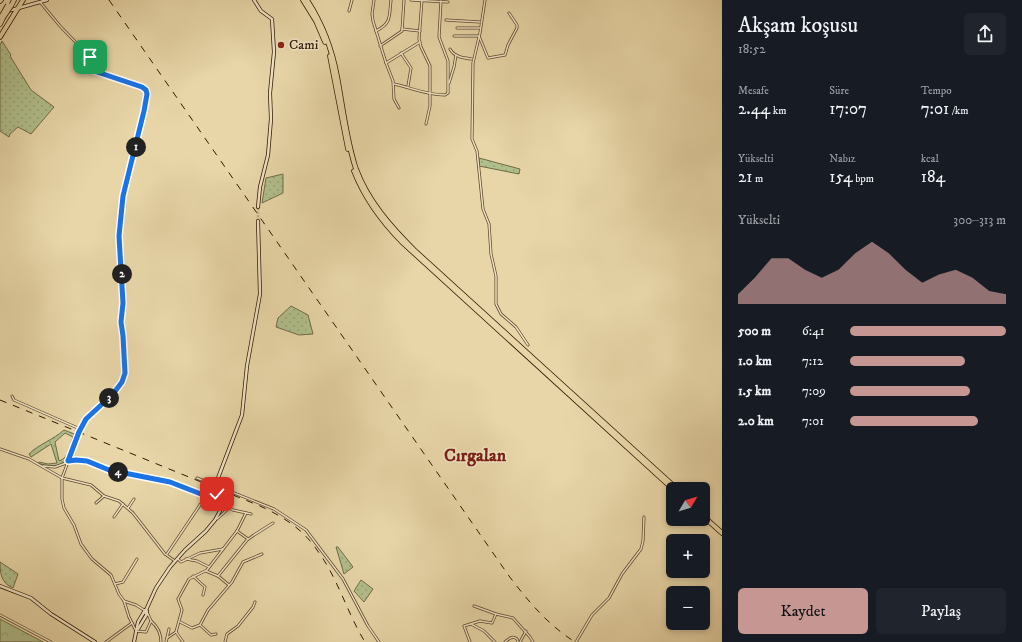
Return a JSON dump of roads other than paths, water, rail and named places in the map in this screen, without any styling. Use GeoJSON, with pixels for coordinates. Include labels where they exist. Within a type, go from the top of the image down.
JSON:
{"type":"FeatureCollection","features":[{"type":"Feature","properties":{"kind":"highway"},"geometry":{"type":"LineString","coordinates":[[9,6],[11,0]]}},
{"type":"Feature","properties":{"kind":"highway"},"geometry":{"type":"LineString","coordinates":[[0,24],[1,17],[14,0]]}},
{"type":"Feature","properties":{"kind":"highway"},"geometry":{"type":"LineString","coordinates":[[0,37],[23,0]]}},
{"type":"Feature","properties":{"kind":"highway"},"geometry":{"type":"LineString","coordinates":[[303,0],[318,26],[329,53],[346,141],[354,170],[366,196],[382,220],[414,254],[666,483]]}},
{"type":"Feature","properties":{"kind":"highway"},"geometry":{"type":"LineString","coordinates":[[306,0],[321,24],[330,48],[337,75],[349,141],[356,167],[367,192],[381,214],[414,250],[669,482]]}},
{"type":"Feature","properties":{"kind":"highway"},"geometry":{"type":"LineString","coordinates":[[710,519],[722,530]]}},
{"type":"Feature","properties":{"kind":"highway"},"geometry":{"type":"LineString","coordinates":[[710,522],[722,533]]}},
{"type":"Feature","properties":{"kind":"street"},"geometry":{"type":"LineString","coordinates":[[1,17],[18,8],[47,0]]}},
{"type":"Feature","properties":{"kind":"street"},"geometry":{"type":"LineString","coordinates":[[254,0],[261,11],[272,19],[274,43],[268,155],[260,187],[258,207]]}},
{"type":"Feature","properties":{"kind":"street"},"geometry":{"type":"LineString","coordinates":[[349,11],[352,0]]}},
{"type":"Feature","properties":{"kind":"street"},"geometry":{"type":"LineString","coordinates":[[374,0],[372,16],[380,46],[394,84],[393,98],[399,108]]}},
{"type":"Feature","properties":{"kind":"street"},"geometry":{"type":"LineString","coordinates":[[376,31],[384,27],[388,22],[391,0]]}},
{"type":"Feature","properties":{"kind":"street"},"geometry":{"type":"LineString","coordinates":[[380,46],[399,34],[402,29],[404,0]]}},
{"type":"Feature","properties":{"kind":"street"},"geometry":{"type":"LineString","coordinates":[[411,0],[448,2]]}},
{"type":"Feature","properties":{"kind":"street"},"geometry":{"type":"LineString","coordinates":[[484,0],[479,36],[473,60],[472,137],[477,151],[483,209],[488,224],[491,254],[496,276],[496,304],[501,314],[516,327],[528,345]]}},
{"type":"Feature","properties":{"kind":"street"},"geometry":{"type":"LineString","coordinates":[[422,1],[420,42],[430,66],[430,109],[426,124]]}},
{"type":"Feature","properties":{"kind":"street"},"geometry":{"type":"LineString","coordinates":[[394,84],[408,87],[430,95],[446,95],[449,83],[448,59],[439,37],[441,1]]}},
{"type":"Feature","properties":{"kind":"street"},"geometry":{"type":"LineString","coordinates":[[40,2],[57,23],[89,56],[90,66],[92,69],[142,87],[147,93],[123,196],[119,236],[123,303],[121,322],[125,373],[122,382],[113,394],[86,419],[67,462],[62,478],[62,499],[64,508],[73,523],[83,547],[94,561],[110,573],[119,594],[124,601],[136,631]]}},
{"type":"Feature","properties":{"kind":"street"},"geometry":{"type":"LineString","coordinates":[[479,36],[488,58],[504,55],[517,27],[509,14]]}},
{"type":"Feature","properties":{"kind":"street"},"geometry":{"type":"LineString","coordinates":[[446,20],[481,22]]}},
{"type":"Feature","properties":{"kind":"street"},"geometry":{"type":"LineString","coordinates":[[457,28],[480,28]]}},
{"type":"Feature","properties":{"kind":"street"},"geometry":{"type":"LineString","coordinates":[[402,29],[420,31]]}},
{"type":"Feature","properties":{"kind":"street"},"geometry":{"type":"LineString","coordinates":[[454,36],[479,36]]}},
{"type":"Feature","properties":{"kind":"street"},"geometry":{"type":"LineString","coordinates":[[386,63],[420,42]]}},
{"type":"Feature","properties":{"kind":"street"},"geometry":{"type":"LineString","coordinates":[[450,49],[456,55],[473,60]]}},
{"type":"Feature","properties":{"kind":"street"},"geometry":{"type":"LineString","coordinates":[[401,53],[411,68],[408,87]]}},
{"type":"Feature","properties":{"kind":"street"},"geometry":{"type":"LineString","coordinates":[[449,83],[456,55]]}},
{"type":"Feature","properties":{"kind":"street"},"geometry":{"type":"LineString","coordinates":[[215,520],[220,509],[218,478],[239,423],[244,405],[247,366],[261,291],[258,253],[258,221]]}},
{"type":"Feature","properties":{"kind":"street"},"geometry":{"type":"LineString","coordinates":[[12,396],[14,400],[52,415],[81,429]]}},
{"type":"Feature","properties":{"kind":"street"},"geometry":{"type":"LineString","coordinates":[[0,449],[20,455],[41,465],[62,478],[91,485],[104,496],[117,500],[128,508],[166,554],[176,560],[181,562],[200,554],[223,549]]}},
{"type":"Feature","properties":{"kind":"street"},"geometry":{"type":"LineString","coordinates":[[41,465],[55,467],[76,460],[87,461],[109,470],[170,482],[206,496],[229,508],[251,514]]}},
{"type":"Feature","properties":{"kind":"street"},"geometry":{"type":"LineString","coordinates":[[197,478],[274,509],[306,530],[343,579],[368,626],[379,642]]}},
{"type":"Feature","properties":{"kind":"street"},"geometry":{"type":"LineString","coordinates":[[96,503],[104,496]]}},
{"type":"Feature","properties":{"kind":"street"},"geometry":{"type":"LineString","coordinates":[[166,554],[206,496]]}},
{"type":"Feature","properties":{"kind":"street"},"geometry":{"type":"LineString","coordinates":[[128,508],[134,499]]}},
{"type":"Feature","properties":{"kind":"street"},"geometry":{"type":"LineString","coordinates":[[114,517],[123,504]]}},
{"type":"Feature","properties":{"kind":"street"},"geometry":{"type":"LineString","coordinates":[[134,642],[136,631],[158,585],[176,560],[206,531],[215,520],[229,508]]}},
{"type":"Feature","properties":{"kind":"street"},"geometry":{"type":"LineString","coordinates":[[167,638],[176,632],[180,622],[182,608],[178,599],[186,582],[193,576],[206,571],[237,531],[246,513]]}},
{"type":"Feature","properties":{"kind":"street"},"geometry":{"type":"LineString","coordinates":[[576,642],[592,615],[609,598],[622,574],[641,549],[643,541],[644,517]]}},
{"type":"Feature","properties":{"kind":"street"},"geometry":{"type":"LineString","coordinates":[[218,576],[248,540],[273,523]]}},
{"type":"Feature","properties":{"kind":"street"},"geometry":{"type":"LineString","coordinates":[[237,531],[248,540]]}},
{"type":"Feature","properties":{"kind":"street"},"geometry":{"type":"LineString","coordinates":[[180,622],[192,628],[200,625],[208,610],[229,585],[243,562],[262,554]]}},
{"type":"Feature","properties":{"kind":"street"},"geometry":{"type":"LineString","coordinates":[[115,584],[122,582],[137,559]]}},
{"type":"Feature","properties":{"kind":"street"},"geometry":{"type":"LineString","coordinates":[[186,559],[197,561],[209,567]]}},
{"type":"Feature","properties":{"kind":"street"},"geometry":{"type":"LineString","coordinates":[[206,571],[218,576],[229,585]]}},
{"type":"Feature","properties":{"kind":"street"},"geometry":{"type":"LineString","coordinates":[[193,576],[205,586],[203,595]]}},
{"type":"Feature","properties":{"kind":"street"},"geometry":{"type":"LineString","coordinates":[[0,586],[31,598],[51,614],[94,642]]}},
{"type":"Feature","properties":{"kind":"street"},"geometry":{"type":"LineString","coordinates":[[124,601],[136,605],[146,612],[151,621],[156,625],[161,642]]}},
{"type":"Feature","properties":{"kind":"street"},"geometry":{"type":"LineString","coordinates":[[225,642],[227,634],[238,626],[253,607],[255,602]]}},
{"type":"Feature","properties":{"kind":"street"},"geometry":{"type":"LineString","coordinates":[[474,606],[513,618],[526,631],[533,642]]}},
{"type":"Feature","properties":{"kind":"street"},"geometry":{"type":"LineString","coordinates":[[470,642],[464,626],[481,621],[491,623],[496,614]]}},
{"type":"Feature","properties":{"kind":"street"},"geometry":{"type":"LineString","coordinates":[[0,615],[51,642]]}},
{"type":"Feature","properties":{"kind":"street"},"geometry":{"type":"LineString","coordinates":[[136,631],[146,632],[151,621]]}},
{"type":"Feature","properties":{"kind":"street"},"geometry":{"type":"LineString","coordinates":[[106,642],[132,623]]}},
{"type":"Feature","properties":{"kind":"street"},"geometry":{"type":"LineString","coordinates":[[471,624],[484,631],[495,642]]}},
{"type":"Feature","properties":{"kind":"street"},"geometry":{"type":"LineString","coordinates":[[200,625],[211,635],[216,634]]}},
{"type":"Feature","properties":{"kind":"street"},"geometry":{"type":"LineString","coordinates":[[166,642],[169,629]]}},
{"type":"Feature","properties":{"kind":"street"},"geometry":{"type":"LineString","coordinates":[[505,642],[512,637],[516,638],[519,642],[526,631]]}},
{"type":"Feature","properties":{"kind":"street"},"geometry":{"type":"LineString","coordinates":[[176,632],[183,642]]}},
{"type":"Feature","properties":{"kind":"tunnel"},"geometry":{"type":"LineString","coordinates":[[258,207],[258,221]]}},
{"type":"Feature","properties":{"kind":"railway"},"geometry":{"type":"LineString","coordinates":[[109,0],[509,576],[539,612],[556,628],[575,642]]}},
{"type":"Feature","properties":{"kind":"railway"},"geometry":{"type":"LineString","coordinates":[[0,400],[260,506],[292,524],[311,542],[331,572],[365,642]]}},
{"type":"Feature","properties":{"kind":"place","name":"Cami"},"geometry":{"type":"Point","coordinates":[281,45]}},
{"type":"Feature","properties":{"kind":"district","name":"Cırgalan"},"geometry":{"type":"Point","coordinates":[475,456]}}]}
